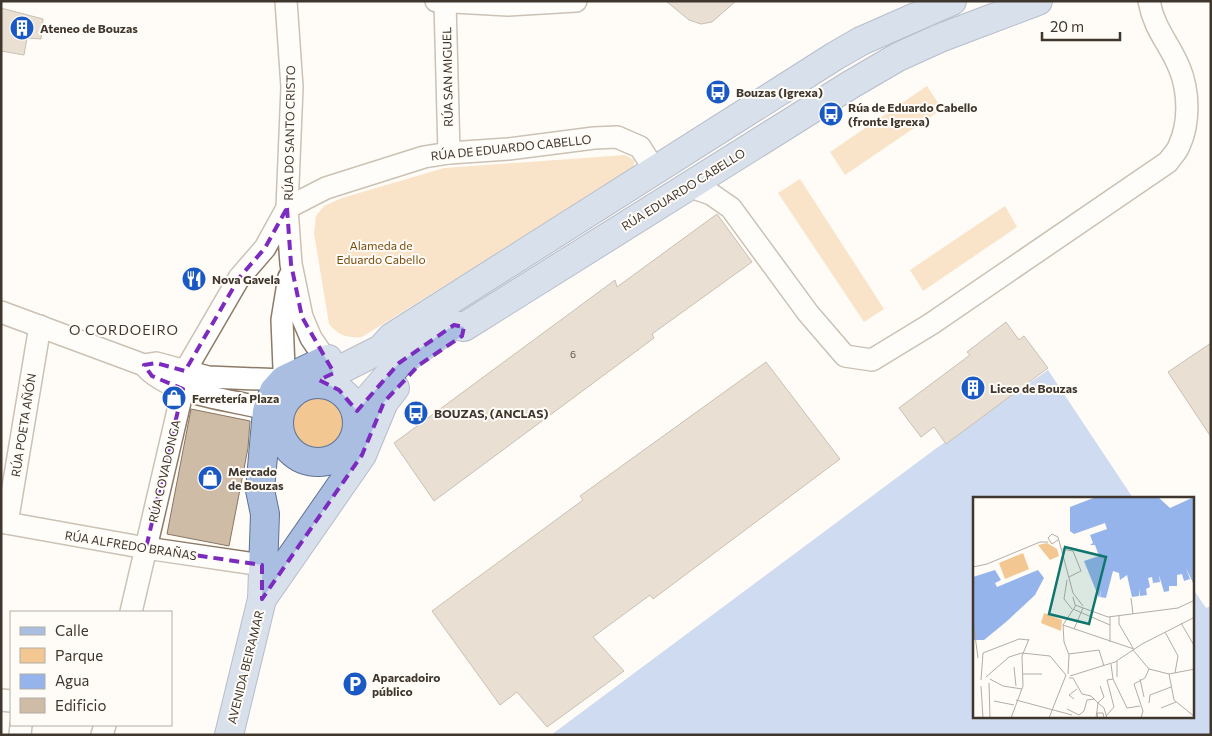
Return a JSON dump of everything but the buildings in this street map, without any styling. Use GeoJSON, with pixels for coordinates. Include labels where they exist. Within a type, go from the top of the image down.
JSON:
{"type":"FeatureCollection","features":[{"type":"Feature","properties":{"kind":"main road","name":"RÚA EDUARDO CABELLO"},"geometry":{"type":"LineString","coordinates":[[335,385],[374,338],[392,337],[654,169],[846,49],[952,1]]}},
{"type":"Feature","properties":{"kind":"main road","name":"RÚA EDUARDO CABELLO"},"geometry":{"type":"LineString","coordinates":[[279,411],[335,385],[399,363],[454,325],[464,327],[898,57],[940,38],[1038,1]]}},
{"type":"Feature","properties":{"kind":"main road"},"geometry":{"type":"LineString","coordinates":[[292,553],[302,543],[362,456],[384,402],[419,365],[462,336],[464,327]]}},
{"type":"Feature","properties":{"kind":"main road"},"geometry":{"type":"LineString","coordinates":[[279,411],[291,452],[302,459],[314,462],[327,461],[339,456],[348,448],[355,437],[357,425],[335,385]]}},
{"type":"Feature","properties":{"kind":"main road","name":"AVENIDA BEIRAMAR"},"geometry":{"type":"LineString","coordinates":[[228,735],[262,599],[265,514],[273,496],[279,411]]}},
{"type":"Feature","properties":{"kind":"main road","name":"AVENIDA BEIRAMAR"},"geometry":{"type":"LineString","coordinates":[[262,599],[292,553],[291,538],[339,456]]}},
{"type":"Feature","properties":{"kind":"street","name":"RÚA DO SANTO CRISTO"},"geometry":{"type":"LineString","coordinates":[[286,1],[292,87],[287,208],[291,264],[302,317],[335,385]]}},
{"type":"Feature","properties":{"kind":"street"},"geometry":{"type":"LineString","coordinates":[[436,1],[508,3],[576,1]]}},
{"type":"Feature","properties":{"kind":"street"},"geometry":{"type":"LineString","coordinates":[[688,186],[711,194],[731,208],[808,313],[845,356],[872,360],[931,324],[1168,162],[1180,146],[1187,114],[1187,87],[1179,66],[1152,19],[1149,1]]}},
{"type":"Feature","properties":{"kind":"street","name":"RÚA SAN MIGUEL"},"geometry":{"type":"LineString","coordinates":[[445,2],[449,153]]}},
{"type":"Feature","properties":{"kind":"street","name":"RÚA DE EDUARDO CABELLO"},"geometry":{"type":"LineString","coordinates":[[287,208],[326,188],[424,157],[449,153],[508,149],[594,138],[617,137],[640,147],[654,169]]}},
{"type":"Feature","properties":{"kind":"street"},"geometry":{"type":"LineString","coordinates":[[184,380],[240,278],[265,248],[287,208]]}},
{"type":"Feature","properties":{"kind":"street","name":"RÚA DO SANTO CRISTO"},"geometry":{"type":"LineString","coordinates":[[279,411],[282,320],[291,264]]}},
{"type":"Feature","properties":{"kind":"street"},"geometry":{"type":"LineString","coordinates":[[1,312],[144,365],[152,376],[184,380],[279,411]]}},
{"type":"Feature","properties":{"kind":"street","name":"RÚA POETA AÑÓN"},"geometry":{"type":"LineString","coordinates":[[4,523],[40,326]]}},
{"type":"Feature","properties":{"kind":"street"},"geometry":{"type":"LineString","coordinates":[[184,380],[208,377],[240,380],[279,411]]}},
{"type":"Feature","properties":{"kind":"street","name":"RÚA COVADONGA"},"geometry":{"type":"LineString","coordinates":[[131,611],[184,380]]}},
{"type":"Feature","properties":{"kind":"street","name":"RÚA ALFREDO BRAÑAS"},"geometry":{"type":"LineString","coordinates":[[4,523],[146,548],[262,565]]}},
{"type":"Feature","properties":{"kind":"highlighted area"},"geometry":{"type":"Polygon","coordinates":[[[287,208],[291,264],[302,317],[334,373],[319,380],[339,390],[357,411],[399,363],[454,325],[464,327],[462,336],[419,365],[384,402],[362,455],[262,599],[262,565],[146,548],[183,389],[152,376],[144,365],[156,363],[185,371],[239,278],[265,248],[287,208]]]}},
{"type":"Feature","properties":{"kind":"green space"},"geometry":{"type":"Polygon","coordinates":[[[927,86],[942,109],[845,175],[830,152],[927,86]]]}},
{"type":"Feature","properties":{"kind":"green space","name":"Alameda de Eduardo Cabello"},"geometry":{"type":"Polygon","coordinates":[[[625,155],[634,160],[634,168],[362,337],[344,335],[336,331],[329,324],[314,233],[316,216],[324,206],[342,198],[444,168],[625,155]]]}},
{"type":"Feature","properties":{"kind":"green space"},"geometry":{"type":"Polygon","coordinates":[[[800,179],[884,309],[864,322],[778,193],[800,179]]]}},
{"type":"Feature","properties":{"kind":"green space"},"geometry":{"type":"Polygon","coordinates":[[[1005,206],[1017,227],[923,291],[910,270],[1005,206]]]}},
{"type":"Feature","properties":{"kind":"green space"},"geometry":{"type":"Polygon","coordinates":[[[318,395],[329,397],[342,408],[347,424],[345,435],[334,448],[318,453],[307,451],[294,440],[289,424],[291,413],[302,400],[318,395]]]}},
{"type":"Feature","properties":{"kind":"water"},"geometry":{"type":"Polygon","coordinates":[[[1048,370],[1132,497],[973,497],[973,718],[1194,718],[1194,590],[1206,608],[1211,606],[1211,735],[551,735],[938,447],[1048,370]]]}},
{"type":"Feature","properties":{"kind":"place","name":"Ateneo de Bouzas"},"geometry":{"type":"Point","coordinates":[22,28]}},
{"type":"Feature","properties":{"kind":"place","name":"Bouzas (Igrexa)"},"geometry":{"type":"Point","coordinates":[718,92]}},
{"type":"Feature","properties":{"kind":"place","name":"Rúa de Eduardo Cabello (fronte Igrexa)"},"geometry":{"type":"Point","coordinates":[831,114]}},
{"type":"Feature","properties":{"kind":"place","name":"Nova Gavela"},"geometry":{"type":"Point","coordinates":[194,279]}},
{"type":"Feature","properties":{"kind":"place","name":"Liceo de Bouzas"},"geometry":{"type":"Point","coordinates":[973,388]}},
{"type":"Feature","properties":{"kind":"place","name":"Ferretería Plaza"},"geometry":{"type":"Point","coordinates":[174,398]}},
{"type":"Feature","properties":{"kind":"place","name":"BOUZAS, (ANCLAS)"},"geometry":{"type":"Point","coordinates":[416,413]}},
{"type":"Feature","properties":{"kind":"place","name":"Mercado de Bouzas"},"geometry":{"type":"Point","coordinates":[210,478]}},
{"type":"Feature","properties":{"kind":"place","name":"Aparcadoiro público"},"geometry":{"type":"Point","coordinates":[355,684]}},
{"type":"Feature","properties":{"kind":"district","name":"O CORDOEIRO"},"geometry":{"type":"Point","coordinates":[124,329]}}]}
